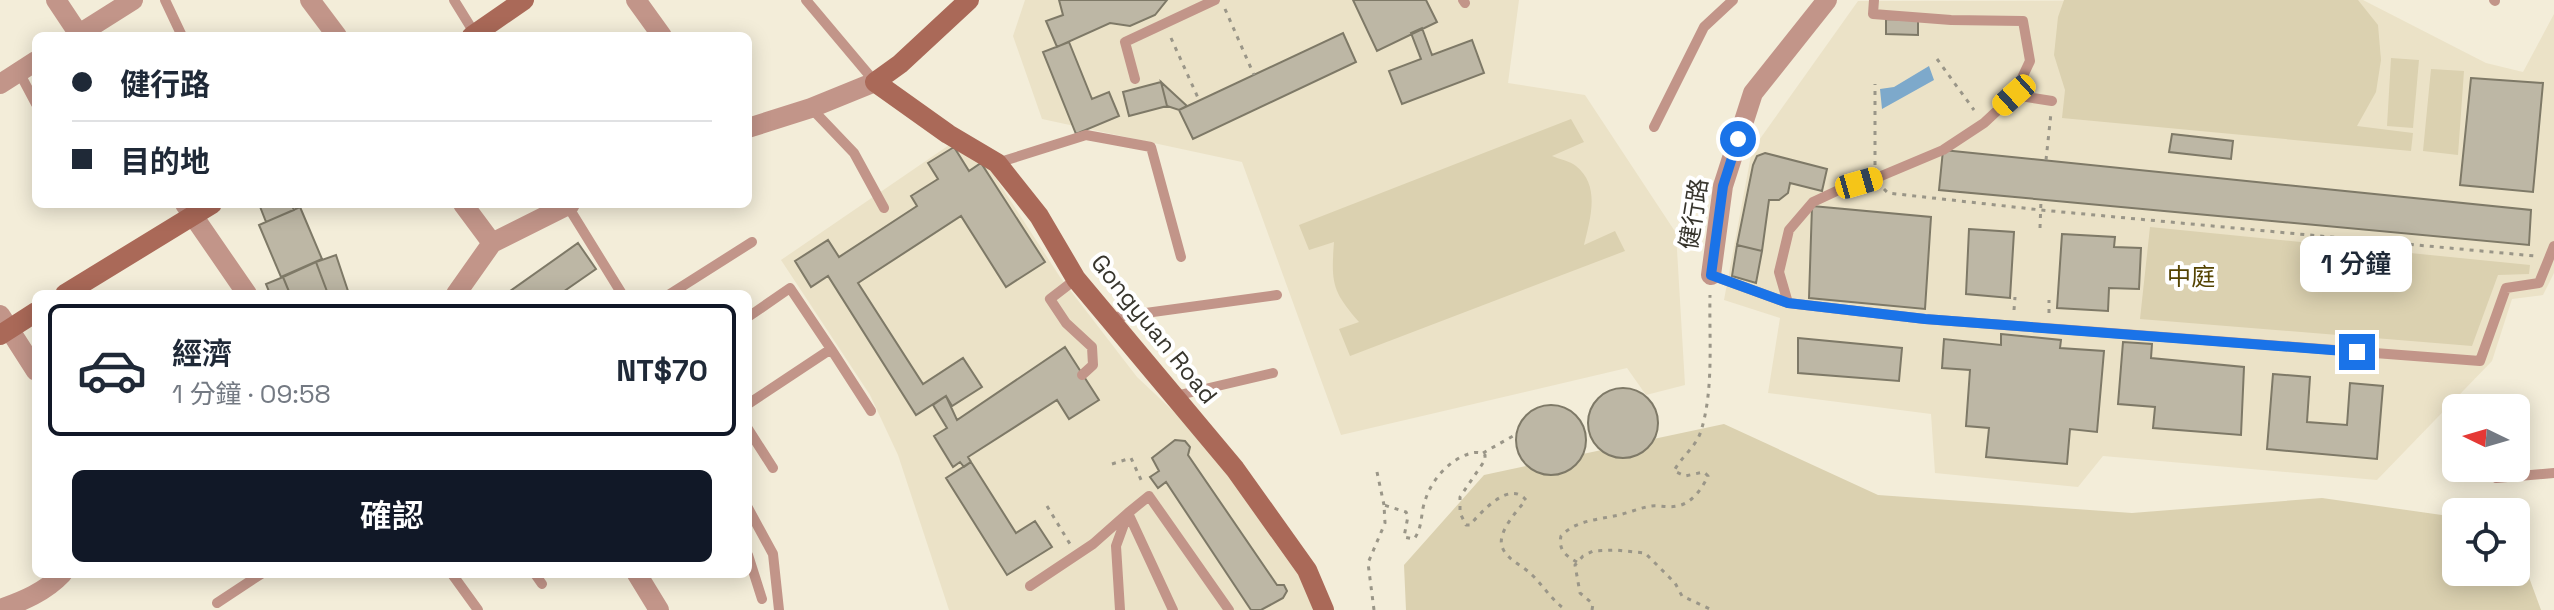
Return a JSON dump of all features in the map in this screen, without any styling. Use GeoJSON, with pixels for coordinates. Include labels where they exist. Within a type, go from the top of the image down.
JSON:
{"type":"FeatureCollection","features":[{"type":"Feature","properties":{"kind":"street"},"geometry":{"type":"LineString","coordinates":[[56,0],[77,32]]}},
{"type":"Feature","properties":{"kind":"street"},"geometry":{"type":"LineString","coordinates":[[84,32],[133,0]]}},
{"type":"Feature","properties":{"kind":"street"},"geometry":{"type":"LineString","coordinates":[[310,0],[334,32]]}},
{"type":"Feature","properties":{"kind":"street"},"geometry":{"type":"LineString","coordinates":[[478,32],[524,0]]}},
{"type":"Feature","properties":{"kind":"street"},"geometry":{"type":"LineString","coordinates":[[636,0],[659,32]]}},
{"type":"Feature","properties":{"kind":"street"},"geometry":{"type":"LineString","coordinates":[[752,127],[811,108],[875,82],[900,64],[969,0]]}},
{"type":"Feature","properties":{"kind":"street","name":"健行路"},"geometry":{"type":"LineString","coordinates":[[1711,275],[1723,186],[1753,93],[1827,0]]}},
{"type":"Feature","properties":{"kind":"street"},"geometry":{"type":"LineString","coordinates":[[0,84],[28,67]]}},
{"type":"Feature","properties":{"kind":"street","name":"Gongyuan Road"},"geometry":{"type":"LineString","coordinates":[[875,82],[948,134],[997,163],[1039,216],[1076,279],[1235,469],[1307,570],[1324,610]]}},
{"type":"Feature","properties":{"kind":"street"},"geometry":{"type":"LineString","coordinates":[[466,208],[492,243]]}},
{"type":"Feature","properties":{"kind":"street"},"geometry":{"type":"LineString","coordinates":[[459,290],[492,243],[563,208]]}},
{"type":"Feature","properties":{"kind":"street"},"geometry":{"type":"LineString","coordinates":[[71,290],[189,210],[244,290]]}},
{"type":"Feature","properties":{"kind":"street"},"geometry":{"type":"LineString","coordinates":[[32,314],[3,326],[32,366]]}},
{"type":"Feature","properties":{"kind":"street"},"geometry":{"type":"LineString","coordinates":[[0,609],[24,601],[58,578]]}},
{"type":"Feature","properties":{"kind":"street"},"geometry":{"type":"LineString","coordinates":[[639,578],[659,610]]}},
{"type":"Feature","properties":{"kind":"lane"},"geometry":{"type":"LineString","coordinates":[[165,0],[180,32]]}},
{"type":"Feature","properties":{"kind":"lane"},"geometry":{"type":"LineString","coordinates":[[454,0],[472,32]]}},
{"type":"Feature","properties":{"kind":"lane"},"geometry":{"type":"LineString","coordinates":[[806,0],[875,82]]}},
{"type":"Feature","properties":{"kind":"lane"},"geometry":{"type":"LineString","coordinates":[[1135,79],[1125,42],[1218,0]]}},
{"type":"Feature","properties":{"kind":"lane"},"geometry":{"type":"LineString","coordinates":[[1654,127],[1704,27],[1733,0]]}},
{"type":"Feature","properties":{"kind":"lane"},"geometry":{"type":"LineString","coordinates":[[1788,303],[1779,272],[1789,230],[1813,202],[1943,150],[1984,123],[2014,95],[2030,61],[2023,21],[1873,14],[1874,0]]}},
{"type":"Feature","properties":{"kind":"lane"},"geometry":{"type":"LineString","coordinates":[[2014,95],[2052,101]]}},
{"type":"Feature","properties":{"kind":"lane"},"geometry":{"type":"LineString","coordinates":[[811,108],[854,153],[884,208]]}},
{"type":"Feature","properties":{"kind":"lane"},"geometry":{"type":"LineString","coordinates":[[997,163],[1086,135],[1151,147],[1181,257]]}},
{"type":"Feature","properties":{"kind":"lane"},"geometry":{"type":"LineString","coordinates":[[571,208],[620,290]]}},
{"type":"Feature","properties":{"kind":"lane"},"geometry":{"type":"LineString","coordinates":[[676,290],[752,242]]}},
{"type":"Feature","properties":{"kind":"lane"},"geometry":{"type":"LineString","coordinates":[[1711,275],[1788,303],[1925,319],[2480,361],[2506,288],[2539,283],[2554,244]]}},
{"type":"Feature","properties":{"kind":"lane"},"geometry":{"type":"LineString","coordinates":[[1076,279],[1050,299],[1066,323],[1092,347],[1093,365],[1082,375]]}},
{"type":"Feature","properties":{"kind":"lane"},"geometry":{"type":"LineString","coordinates":[[752,314],[790,288],[871,411]]}},
{"type":"Feature","properties":{"kind":"lane"},"geometry":{"type":"LineString","coordinates":[[1109,318],[1277,295]]}},
{"type":"Feature","properties":{"kind":"lane"},"geometry":{"type":"LineString","coordinates":[[752,401],[831,349]]}},
{"type":"Feature","properties":{"kind":"lane"},"geometry":{"type":"LineString","coordinates":[[1175,396],[1273,373]]}},
{"type":"Feature","properties":{"kind":"lane"},"geometry":{"type":"LineString","coordinates":[[752,435],[773,468]]}},
{"type":"Feature","properties":{"kind":"lane"},"geometry":{"type":"LineString","coordinates":[[2530,475],[2554,473]]}},
{"type":"Feature","properties":{"kind":"lane"},"geometry":{"type":"LineString","coordinates":[[1030,586],[1077,555],[1149,496],[1229,610]]}},
{"type":"Feature","properties":{"kind":"lane"},"geometry":{"type":"LineString","coordinates":[[1120,610],[1116,546],[1128,513]]}},
{"type":"Feature","properties":{"kind":"lane"},"geometry":{"type":"LineString","coordinates":[[1128,513],[1173,610]]}},
{"type":"Feature","properties":{"kind":"lane"},"geometry":{"type":"LineString","coordinates":[[752,515],[773,554],[779,610]]}},
{"type":"Feature","properties":{"kind":"lane"},"geometry":{"type":"LineString","coordinates":[[752,568],[762,599]]}},
{"type":"Feature","properties":{"kind":"lane"},"geometry":{"type":"LineString","coordinates":[[217,603],[255,578]]}},
{"type":"Feature","properties":{"kind":"lane"},"geometry":{"type":"LineString","coordinates":[[455,578],[478,610]]}},
{"type":"Feature","properties":{"kind":"path"},"geometry":{"type":"LineString","coordinates":[[1218,0],[1254,75]]}},
{"type":"Feature","properties":{"kind":"path"},"geometry":{"type":"LineString","coordinates":[[1165,23],[1199,100]]}},
{"type":"Feature","properties":{"kind":"path"},"geometry":{"type":"LineString","coordinates":[[1937,59],[1984,123]]}},
{"type":"Feature","properties":{"kind":"path"},"geometry":{"type":"LineString","coordinates":[[1875,84],[1874,179],[1888,193],[2549,257]]}},
{"type":"Feature","properties":{"kind":"path"},"geometry":{"type":"LineString","coordinates":[[2046,160],[2052,101]]}},
{"type":"Feature","properties":{"kind":"path"},"geometry":{"type":"LineString","coordinates":[[2040,228],[2041,200]]}},
{"type":"Feature","properties":{"kind":"path"},"geometry":{"type":"LineString","coordinates":[[1577,562],[1566,556],[1560,546],[1561,536],[1568,530],[1600,517],[1651,506],[1676,506],[1691,499],[1708,476],[1704,472],[1685,476],[1674,471],[1695,443],[1706,412],[1711,275]]}},
{"type":"Feature","properties":{"kind":"path"},"geometry":{"type":"LineString","coordinates":[[1384,505],[1406,512],[1404,537],[1414,539],[1420,528],[1425,498],[1439,475],[1465,455],[1483,453],[1513,436]]}},
{"type":"Feature","properties":{"kind":"path"},"geometry":{"type":"LineString","coordinates":[[1483,453],[1485,460],[1460,497],[1463,520],[1470,525],[1507,494],[1517,492],[1521,495],[1526,500],[1507,527],[1501,541],[1503,549],[1533,576],[1555,603],[1566,610]]}},
{"type":"Feature","properties":{"kind":"path"},"geometry":{"type":"LineString","coordinates":[[1112,464],[1131,458],[1149,496]]}},
{"type":"Feature","properties":{"kind":"path"},"geometry":{"type":"LineString","coordinates":[[1374,610],[1368,563],[1385,523],[1377,472]]}},
{"type":"Feature","properties":{"kind":"path"},"geometry":{"type":"LineString","coordinates":[[1047,506],[1077,555]]}},
{"type":"Feature","properties":{"kind":"path"},"geometry":{"type":"LineString","coordinates":[[1592,610],[1593,604],[1580,593],[1575,569],[1577,562],[1593,551],[1616,550],[1645,553],[1675,583],[1682,596],[1712,610]]}},
{"type":"Feature","properties":{"kind":"shaded area"},"geometry":{"type":"Polygon","coordinates":[[[1025,0],[1519,0],[1508,83],[1585,95],[1676,233],[1685,385],[1646,395],[1627,368],[1341,435],[1242,162],[1042,119],[1013,36],[1025,0]]]}},
{"type":"Feature","properties":{"kind":"shaded area"},"geometry":{"type":"Polygon","coordinates":[[[2363,0],[2486,63],[2523,72],[2554,14],[2554,273],[2543,295],[2512,299],[2492,361],[2460,394],[2442,394],[2442,413],[2377,480],[2103,456],[2078,487],[1935,473],[1931,414],[1768,393],[1780,318],[1724,300],[1752,150],[1858,1],[2363,0]]]}},
{"type":"Feature","properties":{"kind":"shaded area"},"geometry":{"type":"Polygon","coordinates":[[[955,141],[986,163],[1060,277],[1137,377],[1221,456],[1332,610],[949,610],[898,455],[870,395],[781,260],[955,141]]]}},
{"type":"Feature","properties":{"kind":"green space"},"geometry":{"type":"Polygon","coordinates":[[[2064,0],[2358,0],[2378,25],[2381,60],[2376,92],[2357,126],[2413,133],[2411,151],[2062,118],[2065,90],[2054,55],[2058,17],[2064,0]]]}},
{"type":"Feature","properties":{"kind":"green space"},"geometry":{"type":"Polygon","coordinates":[[[2391,58],[2419,60],[2413,128],[2387,126],[2391,58]]]}},
{"type":"Feature","properties":{"kind":"green space"},"geometry":{"type":"Polygon","coordinates":[[[2431,69],[2464,71],[2458,155],[2423,151],[2431,69]]]}},
{"type":"Feature","properties":{"kind":"green space"},"geometry":{"type":"Polygon","coordinates":[[[1571,119],[1584,142],[1552,156],[1576,166],[1589,183],[1592,203],[1584,245],[1615,231],[1625,251],[1350,356],[1339,329],[1359,322],[1335,286],[1334,242],[1309,250],[1299,225],[1571,119]]]}},
{"type":"Feature","properties":{"kind":"green space","name":"中庭"},"geometry":{"type":"Polygon","coordinates":[[[2150,227],[2530,265],[2529,274],[2498,275],[2472,346],[2140,319],[2150,227]]]}},
{"type":"Feature","properties":{"kind":"green space"},"geometry":{"type":"Polygon","coordinates":[[[1724,424],[1878,495],[2132,513],[2322,498],[2442,515],[2442,586],[2530,586],[2530,580],[2541,610],[1406,610],[1404,565],[1484,475],[1724,424]]]}},
{"type":"Feature","properties":{"kind":"water"},"geometry":{"type":"Polygon","coordinates":[[[1929,66],[1934,80],[1882,109],[1880,89],[1894,87],[1929,66]]]}},
{"type":"Feature","properties":{"kind":"building"},"geometry":{"type":"Polygon","coordinates":[[[1059,0],[1167,0],[1155,15],[1130,26],[1110,23],[1057,47],[1046,21],[1063,15],[1059,0]]]}},
{"type":"Feature","properties":{"kind":"building"},"geometry":{"type":"Polygon","coordinates":[[[1353,0],[1426,0],[1437,22],[1377,51],[1353,0]]]}},
{"type":"Feature","properties":{"kind":"building"},"geometry":{"type":"Polygon","coordinates":[[[1886,19],[1918,20],[1918,35],[1886,34],[1886,19]]]}},
{"type":"Feature","properties":{"kind":"building"},"geometry":{"type":"Polygon","coordinates":[[[1422,28],[1432,55],[1472,40],[1484,73],[1402,104],[1389,71],[1421,59],[1411,33],[1422,28]]]}},
{"type":"Feature","properties":{"kind":"building"},"geometry":{"type":"Polygon","coordinates":[[[1343,33],[1356,62],[1193,139],[1179,110],[1343,33]]]}},
{"type":"Feature","properties":{"kind":"building"},"geometry":{"type":"Polygon","coordinates":[[[1069,42],[1092,99],[1109,92],[1119,116],[1076,134],[1043,52],[1069,42]]]}},
{"type":"Feature","properties":{"kind":"building"},"geometry":{"type":"Polygon","coordinates":[[[2471,78],[2543,83],[2533,192],[2460,185],[2471,78]]]}},
{"type":"Feature","properties":{"kind":"building"},"geometry":{"type":"Polygon","coordinates":[[[1161,82],[1167,106],[1129,116],[1123,92],[1161,82]]]}},
{"type":"Feature","properties":{"kind":"building"},"geometry":{"type":"Polygon","coordinates":[[[1161,82],[1187,106],[1179,110],[1167,106],[1161,82]]]}},
{"type":"Feature","properties":{"kind":"building"},"geometry":{"type":"Polygon","coordinates":[[[2172,134],[2233,141],[2231,159],[2169,152],[2172,134]]]}},
{"type":"Feature","properties":{"kind":"building"},"geometry":{"type":"Polygon","coordinates":[[[954,147],[969,171],[981,163],[1045,262],[1006,287],[961,216],[858,283],[923,384],[963,358],[982,387],[952,406],[946,396],[916,415],[828,276],[811,287],[795,261],[828,240],[839,257],[917,206],[911,196],[938,179],[928,163],[954,147]]]}},
{"type":"Feature","properties":{"kind":"building"},"geometry":{"type":"Polygon","coordinates":[[[1943,150],[2531,210],[2529,245],[1939,190],[1943,150]]]}},
{"type":"Feature","properties":{"kind":"building"},"geometry":{"type":"Polygon","coordinates":[[[1765,153],[1827,169],[1822,191],[1790,183],[1788,193],[1779,200],[1769,200],[1762,251],[1737,245],[1753,165],[1757,156],[1765,153]]]}},
{"type":"Feature","properties":{"kind":"building"},"geometry":{"type":"Polygon","coordinates":[[[1812,206],[1931,217],[1925,309],[1809,298],[1812,206]]]}},
{"type":"Feature","properties":{"kind":"building"},"geometry":{"type":"Polygon","coordinates":[[[261,208],[294,210],[266,222],[261,208]]]}},
{"type":"Feature","properties":{"kind":"building"},"geometry":{"type":"Polygon","coordinates":[[[300,208],[322,259],[281,277],[259,225],[300,208]]]}},
{"type":"Feature","properties":{"kind":"building"},"geometry":{"type":"Polygon","coordinates":[[[1969,229],[2014,232],[2010,298],[1966,294],[1969,229]]]}},
{"type":"Feature","properties":{"kind":"building"},"geometry":{"type":"Polygon","coordinates":[[[2062,234],[2115,237],[2114,247],[2141,248],[2139,289],[2109,288],[2108,311],[2057,308],[2062,234]]]}},
{"type":"Feature","properties":{"kind":"building"},"geometry":{"type":"Polygon","coordinates":[[[578,243],[596,269],[566,290],[512,290],[578,243]]]}},
{"type":"Feature","properties":{"kind":"building"},"geometry":{"type":"Polygon","coordinates":[[[1737,245],[1762,251],[1756,283],[1732,276],[1737,245]]]}},
{"type":"Feature","properties":{"kind":"building"},"geometry":{"type":"Polygon","coordinates":[[[336,255],[348,290],[326,290],[316,262],[336,255]]]}},
{"type":"Feature","properties":{"kind":"building"},"geometry":{"type":"Polygon","coordinates":[[[316,262],[326,290],[288,290],[283,277],[316,262]]]}},
{"type":"Feature","properties":{"kind":"building"},"geometry":{"type":"Polygon","coordinates":[[[283,277],[288,290],[268,290],[266,284],[283,277]]]}},
{"type":"Feature","properties":{"kind":"building"},"geometry":{"type":"Polygon","coordinates":[[[2001,334],[2061,340],[2060,348],[2104,351],[2097,432],[2070,429],[2067,464],[1986,457],[1989,428],[1966,426],[1970,370],[1942,368],[1944,339],[2001,345],[2001,334]]]}},
{"type":"Feature","properties":{"kind":"building"},"geometry":{"type":"Polygon","coordinates":[[[1798,338],[1902,348],[1899,381],[1798,373],[1798,338]]]}},
{"type":"Feature","properties":{"kind":"building"},"geometry":{"type":"Polygon","coordinates":[[[2123,342],[2152,344],[2151,358],[2244,367],[2241,435],[2153,428],[2155,407],[2118,404],[2123,342]]]}},
{"type":"Feature","properties":{"kind":"building"},"geometry":{"type":"Polygon","coordinates":[[[1065,347],[1099,400],[1069,419],[1057,400],[968,457],[971,462],[964,467],[960,462],[953,467],[934,436],[947,428],[933,405],[946,396],[957,420],[1065,347]]]}},
{"type":"Feature","properties":{"kind":"building"},"geometry":{"type":"Polygon","coordinates":[[[2273,374],[2310,377],[2307,422],[2347,425],[2350,383],[2383,386],[2377,459],[2267,449],[2273,374]]]}},
{"type":"Feature","properties":{"kind":"building"},"geometry":{"type":"Polygon","coordinates":[[[1630,388],[1652,403],[1658,423],[1656,437],[1648,448],[1637,456],[1616,458],[1598,448],[1590,437],[1588,416],[1598,398],[1609,390],[1630,388]]]}},
{"type":"Feature","properties":{"kind":"building"},"geometry":{"type":"Polygon","coordinates":[[[1558,405],[1580,420],[1586,440],[1584,454],[1576,465],[1565,473],[1544,475],[1526,465],[1518,454],[1516,433],[1526,415],[1537,407],[1558,405]]]}},
{"type":"Feature","properties":{"kind":"building"},"geometry":{"type":"Polygon","coordinates":[[[1175,440],[1185,441],[1190,447],[1188,455],[1277,585],[1284,585],[1287,591],[1283,598],[1261,610],[1251,610],[1166,482],[1158,488],[1150,477],[1159,471],[1152,458],[1175,440]]]}},
{"type":"Feature","properties":{"kind":"building"},"geometry":{"type":"Polygon","coordinates":[[[971,462],[1016,533],[1035,521],[1052,547],[1007,575],[946,478],[971,462]]]}},
{"type":"Feature","properties":{"kind":"route"},"geometry":{"type":"LineString","coordinates":[[1738,139],[1723,186],[1711,275],[1788,303],[1925,319],[2357,352]]}}]}
